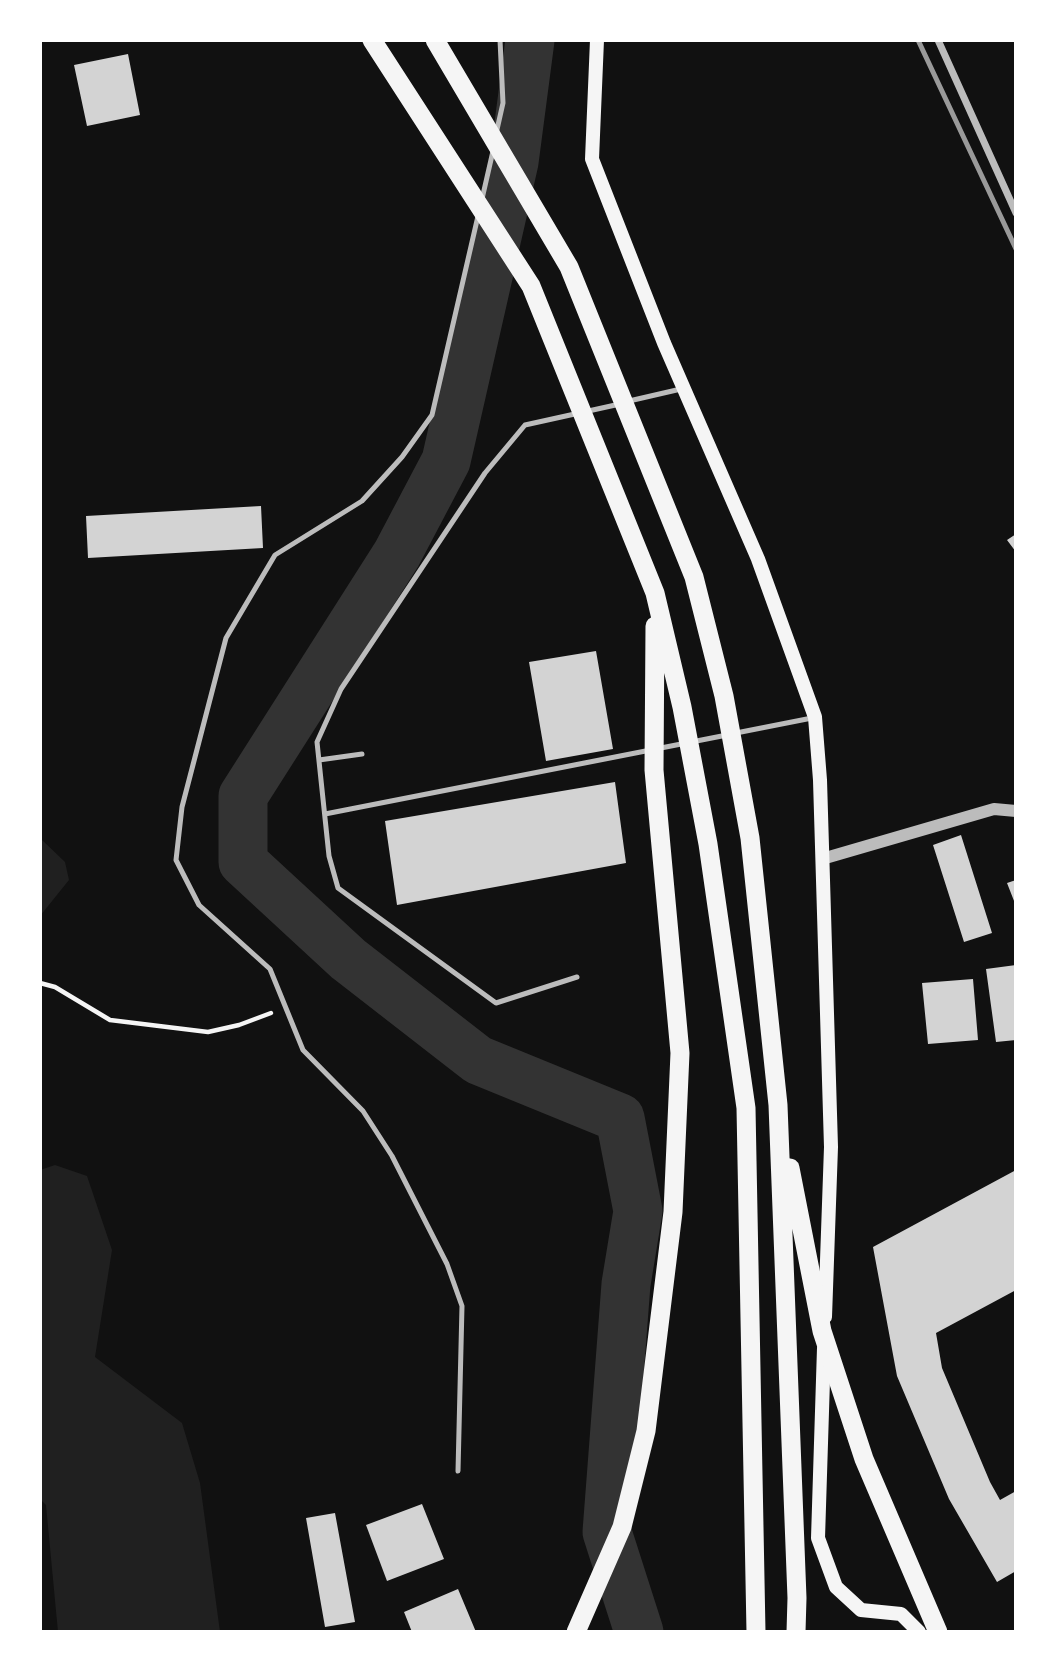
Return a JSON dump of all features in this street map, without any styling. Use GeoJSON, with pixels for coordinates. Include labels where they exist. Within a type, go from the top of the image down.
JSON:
{"type":"FeatureCollection","features":[{"type":"Feature","properties":{"kind":"highway"},"geometry":{"type":"LineString","coordinates":[[372,40],[531,285],[655,593],[682,707],[708,844],[746,1108],[755,1632]]}},
{"type":"Feature","properties":{"kind":"highway"},"geometry":{"type":"LineString","coordinates":[[435,40],[569,267],[694,578],[724,696],[750,838],[778,1105],[797,1598],[796,1632]]}},
{"type":"Feature","properties":{"kind":"highway"},"geometry":{"type":"LineString","coordinates":[[576,1632],[622,1527],[646,1431],[673,1212],[680,1053],[654,770],[655,593]]}},
{"type":"Feature","properties":{"kind":"highway"},"geometry":{"type":"LineString","coordinates":[[778,1105],[822,1331],[864,1459],[938,1632]]}},
{"type":"Feature","properties":{"kind":"main road"},"geometry":{"type":"LineString","coordinates":[[597,40],[592,159],[664,343],[758,559],[815,717],[831,1147],[818,1538],[836,1587],[861,1610],[901,1614],[919,1632]]}},
{"type":"Feature","properties":{"kind":"street"},"geometry":{"type":"LineString","coordinates":[[938,40],[1016,213]]}},
{"type":"Feature","properties":{"kind":"street"},"geometry":{"type":"LineString","coordinates":[[822,859],[994,809],[1016,811]]}},
{"type":"Feature","properties":{"kind":"lane"},"geometry":{"type":"LineString","coordinates":[[458,1471],[462,1306],[447,1264],[392,1156],[363,1111],[303,1050],[270,969],[199,905],[176,860],[182,807],[226,638],[275,555],[362,501],[402,457],[432,415],[503,103],[500,40]]}},
{"type":"Feature","properties":{"kind":"lane"},"geometry":{"type":"LineString","coordinates":[[577,977],[496,1003],[338,888],[329,856],[317,742],[341,689],[485,474],[525,425],[684,389]]}},
{"type":"Feature","properties":{"kind":"lane"},"geometry":{"type":"LineString","coordinates":[[325,814],[815,717]]}},
{"type":"Feature","properties":{"kind":"lane"},"geometry":{"type":"LineString","coordinates":[[319,760],[362,754]]}},
{"type":"Feature","properties":{"kind":"path"},"geometry":{"type":"LineString","coordinates":[[40,983],[55,987],[110,1020],[208,1032],[239,1025],[285,1007]]}},
{"type":"Feature","properties":{"kind":"shaded area"},"geometry":{"type":"Polygon","coordinates":[[[40,838],[65,862],[69,880],[40,916],[40,838]]]}},
{"type":"Feature","properties":{"kind":"shaded area"},"geometry":{"type":"Polygon","coordinates":[[[55,1165],[87,1176],[112,1250],[95,1357],[182,1423],[200,1483],[220,1632],[58,1632],[46,1505],[40,1499],[40,1170],[55,1165]]]}},
{"type":"Feature","properties":{"kind":"building"},"geometry":{"type":"Polygon","coordinates":[[[128,54],[140,115],[87,126],[74,65],[128,54]]]}},
{"type":"Feature","properties":{"kind":"building"},"geometry":{"type":"Polygon","coordinates":[[[261,506],[263,548],[88,558],[86,516],[261,506]]]}},
{"type":"Feature","properties":{"kind":"building"},"geometry":{"type":"Polygon","coordinates":[[[1016,534],[1016,552],[1007,540],[1016,534]]]}},
{"type":"Feature","properties":{"kind":"building"},"geometry":{"type":"Polygon","coordinates":[[[596,651],[613,749],[546,761],[529,662],[596,651]]]}},
{"type":"Feature","properties":{"kind":"building"},"geometry":{"type":"Polygon","coordinates":[[[615,782],[626,863],[397,905],[385,821],[615,782]]]}},
{"type":"Feature","properties":{"kind":"building"},"geometry":{"type":"Polygon","coordinates":[[[961,835],[992,933],[964,942],[933,845],[961,835]]]}},
{"type":"Feature","properties":{"kind":"building"},"geometry":{"type":"Polygon","coordinates":[[[1016,880],[1016,906],[1007,883],[1016,880]]]}},
{"type":"Feature","properties":{"kind":"building"},"geometry":{"type":"Polygon","coordinates":[[[1016,965],[1016,1040],[996,1042],[986,969],[1016,965]]]}},
{"type":"Feature","properties":{"kind":"building"},"geometry":{"type":"Polygon","coordinates":[[[973,979],[978,1040],[928,1044],[922,983],[973,979]]]}},
{"type":"Feature","properties":{"kind":"building"},"geometry":{"type":"Polygon","coordinates":[[[1016,1170],[1016,1290],[936,1333],[942,1368],[990,1482],[1000,1500],[1016,1491],[1016,1571],[997,1582],[949,1499],[897,1376],[873,1247],[1016,1170]]]}},
{"type":"Feature","properties":{"kind":"building"},"geometry":{"type":"Polygon","coordinates":[[[422,1504],[444,1559],[387,1581],[366,1525],[422,1504]]]}},
{"type":"Feature","properties":{"kind":"building"},"geometry":{"type":"Polygon","coordinates":[[[335,1513],[355,1622],[325,1627],[306,1518],[335,1513]]]}},
{"type":"Feature","properties":{"kind":"building"},"geometry":{"type":"Polygon","coordinates":[[[458,1589],[476,1632],[412,1632],[404,1612],[458,1589]]]}},
{"type":"Feature","properties":{"kind":"waterway"},"geometry":{"type":"LineString","coordinates":[[530,40],[514,162],[446,461],[397,554],[243,796],[243,862],[348,959],[478,1060],[620,1118],[638,1211],[626,1284],[607,1532],[639,1632]]}},
{"type":"Feature","properties":{"kind":"railway"},"geometry":{"type":"LineString","coordinates":[[918,40],[1016,249]]}}]}
